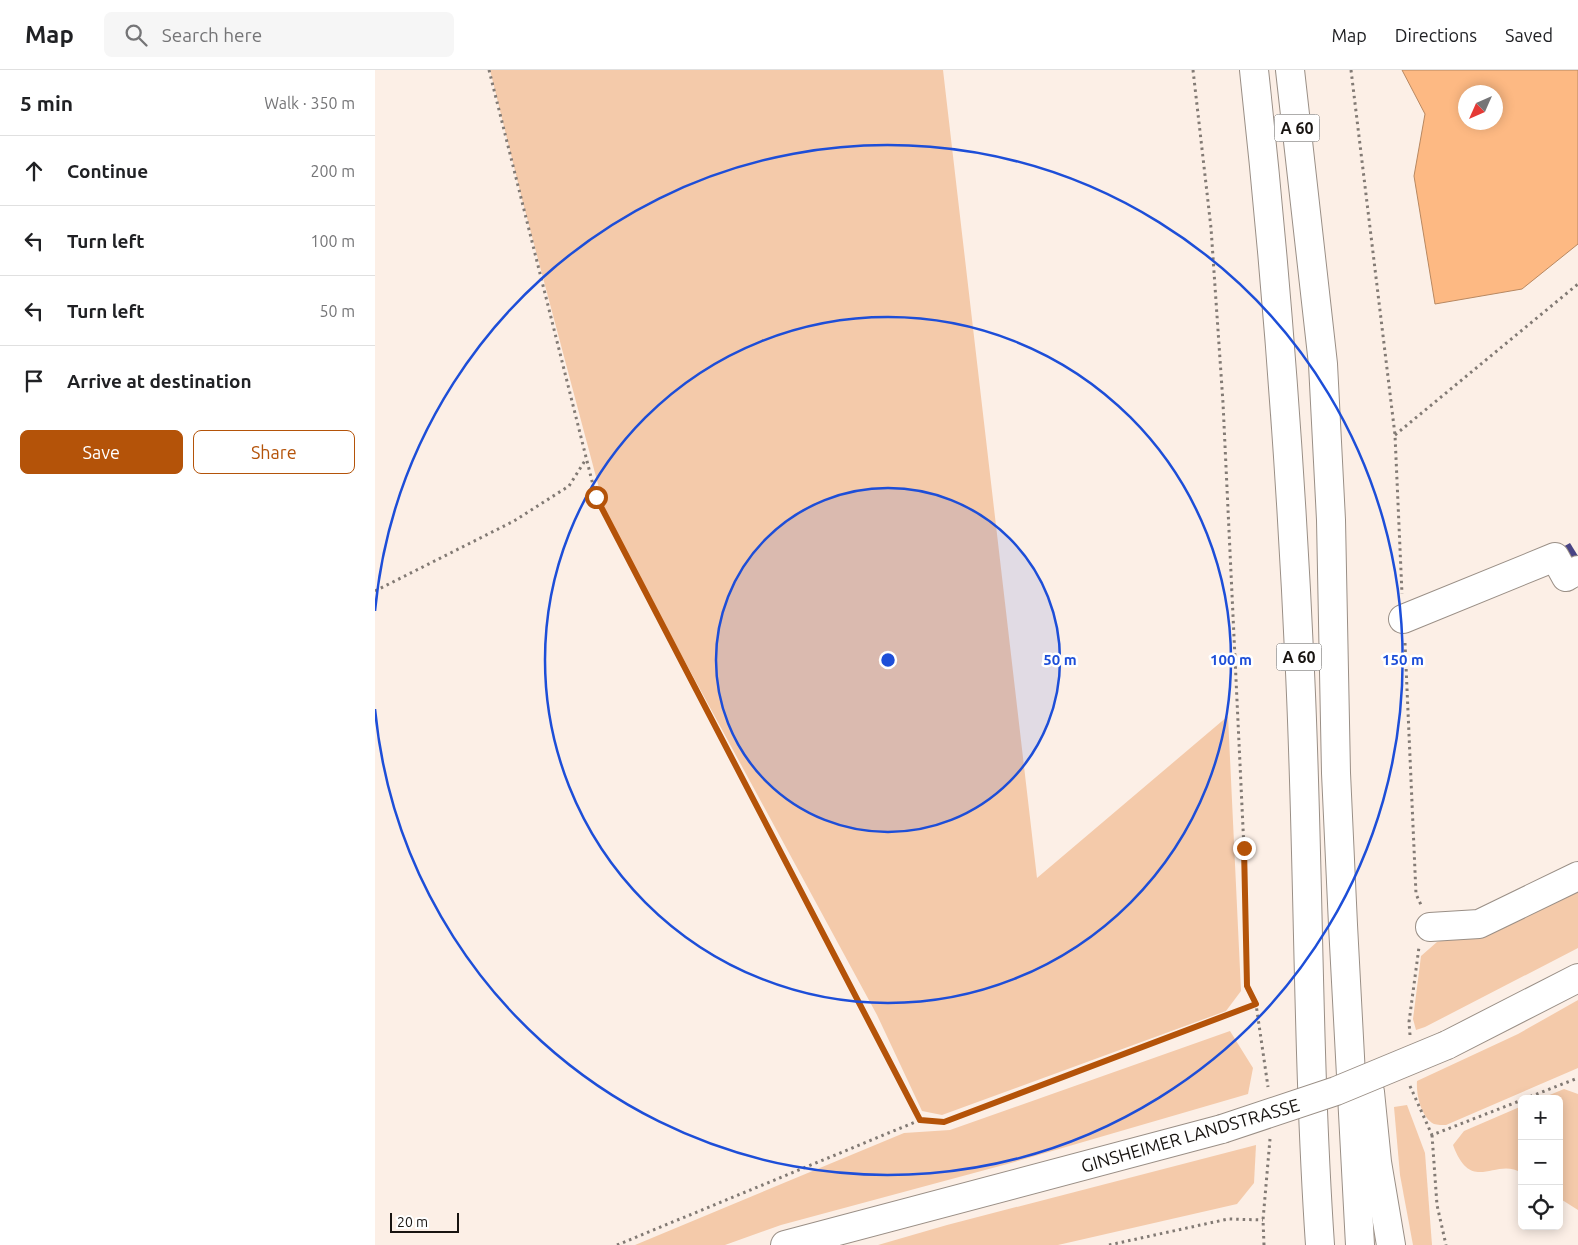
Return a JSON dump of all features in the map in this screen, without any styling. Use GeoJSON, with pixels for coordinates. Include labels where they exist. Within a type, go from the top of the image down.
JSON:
{"type":"FeatureCollection","features":[{"type":"Feature","properties":{"kind":"main road","name":"A 60"},"geometry":{"type":"LineString","coordinates":[[1253,70],[1268,197],[1285,402],[1300,672],[1320,1245]]}},
{"type":"Feature","properties":{"kind":"main road","name":"A 60"},"geometry":{"type":"LineString","coordinates":[[1290,70],[1323,364],[1331,520],[1336,773],[1360,1245]]}},
{"type":"Feature","properties":{"kind":"main road"},"geometry":{"type":"LineString","coordinates":[[1403,619],[1555,557],[1565,577],[1578,570]]}},
{"type":"Feature","properties":{"kind":"main road","name":"A 60"},"geometry":{"type":"LineString","coordinates":[[1336,773],[1354,883],[1363,976],[1370,1103],[1377,1162],[1391,1245]]}},
{"type":"Feature","properties":{"kind":"main road"},"geometry":{"type":"LineString","coordinates":[[1430,927],[1479,924],[1578,876]]}},
{"type":"Feature","properties":{"kind":"main road","name":"GINSHEIMER LANDSTRASSE"},"geometry":{"type":"LineString","coordinates":[[785,1245],[1222,1130],[1336,1091],[1447,1045],[1578,978]]}},
{"type":"Feature","properties":{"kind":"path"},"geometry":{"type":"LineString","coordinates":[[489,70],[596,497],[920,1120]]}},
{"type":"Feature","properties":{"kind":"path"},"geometry":{"type":"LineString","coordinates":[[1193,70],[1211,228],[1223,403],[1243,839],[1247,986],[1256,1004],[1268,1093]]}},
{"type":"Feature","properties":{"kind":"path"},"geometry":{"type":"LineString","coordinates":[[1351,70],[1395,435],[1416,894],[1430,927]]}},
{"type":"Feature","properties":{"kind":"path"},"geometry":{"type":"LineString","coordinates":[[1395,435],[1578,284]]}},
{"type":"Feature","properties":{"kind":"path"},"geometry":{"type":"LineString","coordinates":[[375,592],[514,521],[569,486],[586,459]]}},
{"type":"Feature","properties":{"kind":"path"},"geometry":{"type":"LineString","coordinates":[[617,1245],[920,1120],[944,1122],[1256,1004]]}},
{"type":"Feature","properties":{"kind":"path"},"geometry":{"type":"LineString","coordinates":[[1535,1095],[1578,1078]]}},
{"type":"Feature","properties":{"kind":"path"},"geometry":{"type":"LineString","coordinates":[[1264,1245],[1263,1220],[1270,1131]]}},
{"type":"Feature","properties":{"kind":"path"},"geometry":{"type":"LineString","coordinates":[[1432,1135],[1437,1205],[1446,1245]]}},
{"type":"Feature","properties":{"kind":"path"},"geometry":{"type":"LineString","coordinates":[[1109,1245],[1228,1219],[1263,1220]]}},
{"type":"Feature","properties":{"kind":"shaded area"},"geometry":{"type":"Polygon","coordinates":[[[490,70],[943,70],[1037,878],[1228,716],[1241,991],[1226,1011],[942,1115],[922,1111],[877,1015],[607,518],[522,199],[490,70]]]}},
{"type":"Feature","properties":{"kind":"shaded area"},"geometry":{"type":"Polygon","coordinates":[[[1402,70],[1578,70],[1578,244],[1522,289],[1435,304],[1414,176],[1425,114],[1402,70]]]}},
{"type":"Feature","properties":{"kind":"shaded area"},"geometry":{"type":"Polygon","coordinates":[[[1578,885],[1578,948],[1416,1030],[1413,1019],[1421,956],[1437,942],[1477,931],[1578,885]]]}},
{"type":"Feature","properties":{"kind":"shaded area"},"geometry":{"type":"Polygon","coordinates":[[[1578,1000],[1578,1068],[1446,1125],[1438,1125],[1429,1121],[1423,1111],[1417,1092],[1417,1081],[1518,1034],[1578,1000]]]}},
{"type":"Feature","properties":{"kind":"shaded area"},"geometry":{"type":"Polygon","coordinates":[[[1230,1031],[1253,1068],[1248,1094],[1011,1163],[781,1225],[725,1245],[635,1245],[904,1133],[950,1130],[1230,1031]]]}},
{"type":"Feature","properties":{"kind":"shaded area"},"geometry":{"type":"Polygon","coordinates":[[[1564,1089],[1578,1094],[1578,1210],[1563,1201],[1563,1095],[1550,1095],[1564,1089]]]}},
{"type":"Feature","properties":{"kind":"shaded area"},"geometry":{"type":"Polygon","coordinates":[[[1407,1105],[1425,1153],[1432,1245],[1413,1245],[1400,1175],[1394,1107],[1407,1105]]]}},
{"type":"Feature","properties":{"kind":"shaded area"},"geometry":{"type":"Polygon","coordinates":[[[1518,1108],[1518,1171],[1503,1169],[1476,1172],[1468,1168],[1460,1160],[1453,1145],[1464,1131],[1518,1108]]]}},
{"type":"Feature","properties":{"kind":"shaded area"},"geometry":{"type":"Polygon","coordinates":[[[1256,1145],[1254,1183],[1237,1204],[1058,1245],[878,1245],[947,1225],[1256,1145]]]}},
{"type":"Feature","properties":{"kind":"building"},"geometry":{"type":"Polygon","coordinates":[[[1570,543],[1578,556],[1578,560],[1571,564],[1561,548],[1570,543]]]}},
{"type":"Feature","properties":{"kind":"route"},"geometry":{"type":"LineString","coordinates":[[596,497],[920,1120],[944,1122],[1256,1004],[1247,986],[1244,848]]}}]}
